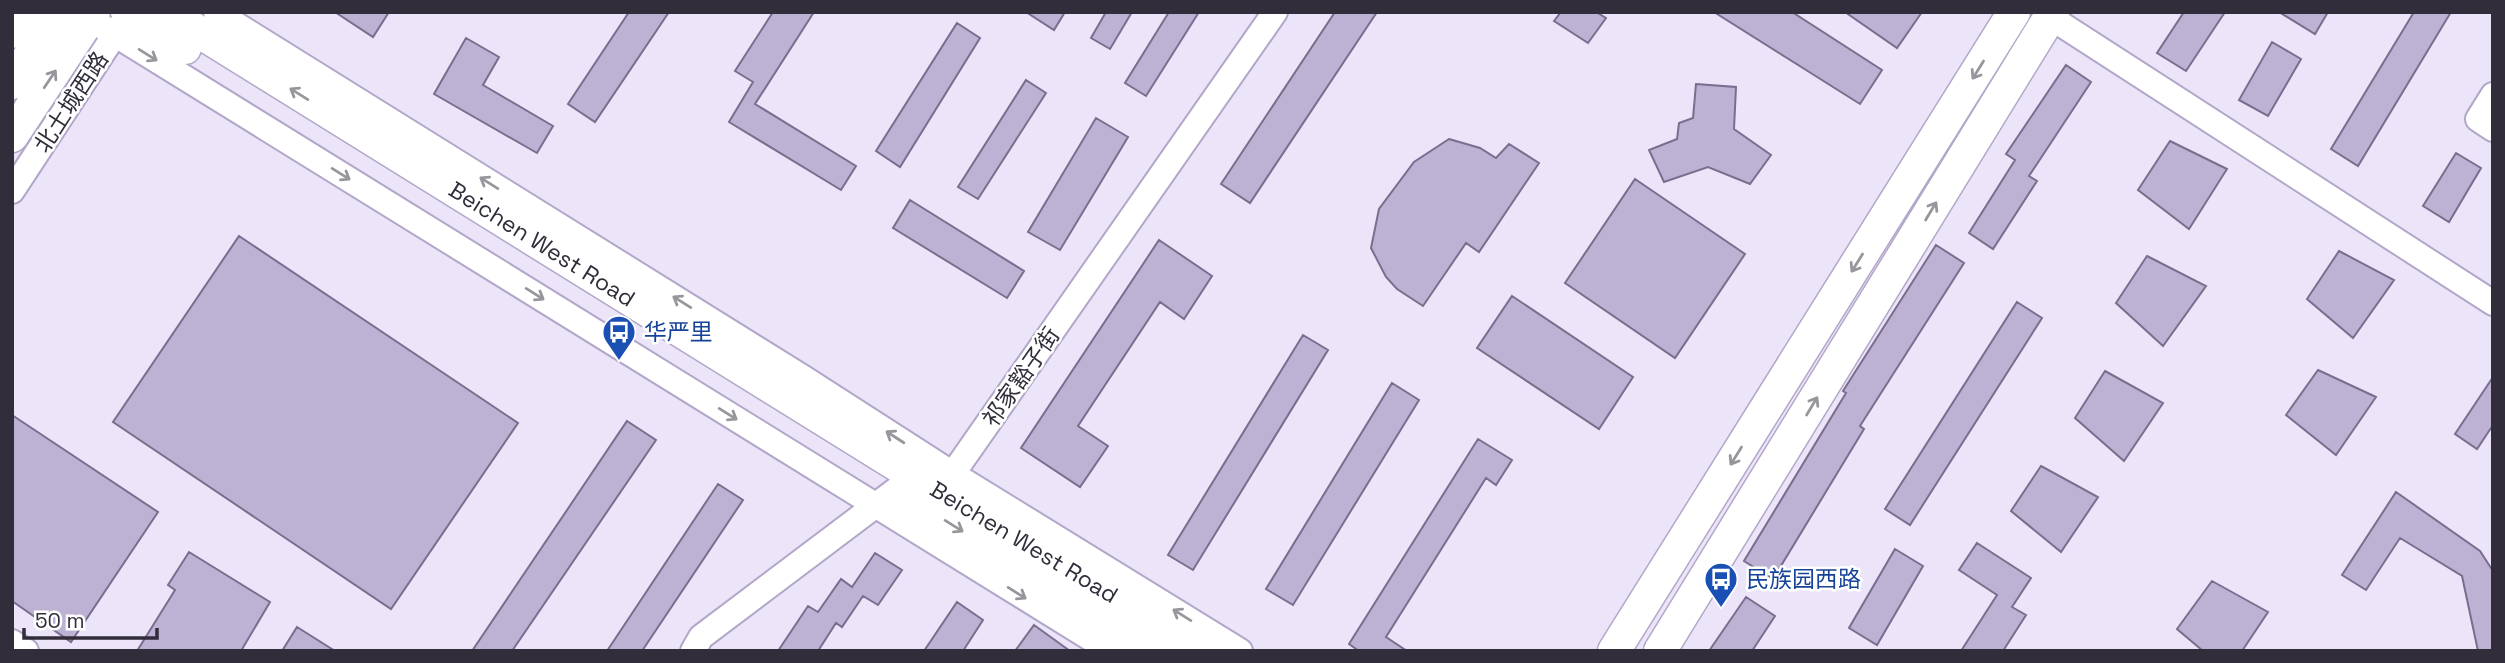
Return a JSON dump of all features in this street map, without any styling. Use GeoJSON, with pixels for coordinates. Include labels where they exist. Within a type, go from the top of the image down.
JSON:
{"type":"FeatureCollection","features":[{"type":"Feature","properties":{"kind":"main road"},"geometry":{"type":"LineString","coordinates":[[12,83],[58,12]]}},
{"type":"Feature","properties":{"kind":"main road","name":"Beichen West Road"},"geometry":{"type":"LineString","coordinates":[[167,12],[364,120],[946,483],[1204,651]]}},
{"type":"Feature","properties":{"kind":"main road"},"geometry":{"type":"LineString","coordinates":[[1614,651],[2010,14]]}},
{"type":"Feature","properties":{"kind":"main road"},"geometry":{"type":"LineString","coordinates":[[1660,651],[2051,15]]}},
{"type":"Feature","properties":{"kind":"main road","name":"Beichen West Road"},"geometry":{"type":"LineString","coordinates":[[110,16],[886,498],[1155,651]]}},
{"type":"Feature","properties":{"kind":"main road","name":"北土城西路"},"geometry":{"type":"LineString","coordinates":[[12,136],[110,16]]}},
{"type":"Feature","properties":{"kind":"street"},"geometry":{"type":"LineString","coordinates":[[12,36],[28,12]]}},
{"type":"Feature","properties":{"kind":"street","name":"Beichen West Road"},"geometry":{"type":"LineString","coordinates":[[216,12],[364,120]]}},
{"type":"Feature","properties":{"kind":"street","name":"祁家豁子街"},"geometry":{"type":"LineString","coordinates":[[946,483],[1275,12]]}},
{"type":"Feature","properties":{"kind":"street"},"geometry":{"type":"LineString","coordinates":[[2051,15],[2493,303]]}},
{"type":"Feature","properties":{"kind":"street","name":"北土城西路"},"geometry":{"type":"LineString","coordinates":[[12,191],[110,16]]}},
{"type":"Feature","properties":{"kind":"street"},"geometry":{"type":"LineString","coordinates":[[2493,95],[2478,119],[2493,129]]}},
{"type":"Feature","properties":{"kind":"street"},"geometry":{"type":"LineString","coordinates":[[693,651],[701,637],[886,498],[946,483]]}},
{"type":"Feature","properties":{"kind":"street","name":"Beichen West Road"},"geometry":{"type":"LineString","coordinates":[[946,483],[1240,651]]}},
{"type":"Feature","properties":{"kind":"street","name":"Beichen West Road"},"geometry":{"type":"LineString","coordinates":[[886,498],[1111,651]]}},
{"type":"Feature","properties":{"kind":"street"},"geometry":{"type":"LineString","coordinates":[[12,642],[26,651]]}},
{"type":"Feature","properties":{"kind":"building"},"geometry":{"type":"Polygon","coordinates":[[[335,12],[389,12],[373,37],[335,12]]]}},
{"type":"Feature","properties":{"kind":"building"},"geometry":{"type":"Polygon","coordinates":[[[629,12],[669,12],[595,122],[568,104],[629,12]]]}},
{"type":"Feature","properties":{"kind":"building"},"geometry":{"type":"Polygon","coordinates":[[[773,12],[814,12],[755,104],[856,166],[841,190],[729,122],[753,82],[735,71],[773,12]]]}},
{"type":"Feature","properties":{"kind":"building"},"geometry":{"type":"Polygon","coordinates":[[[1026,12],[1065,12],[1054,30],[1026,12]]]}},
{"type":"Feature","properties":{"kind":"building"},"geometry":{"type":"Polygon","coordinates":[[[1106,12],[1132,12],[1110,49],[1091,38],[1106,12]]]}},
{"type":"Feature","properties":{"kind":"building"},"geometry":{"type":"Polygon","coordinates":[[[1169,12],[1199,12],[1146,96],[1125,83],[1169,12]]]}},
{"type":"Feature","properties":{"kind":"building"},"geometry":{"type":"Polygon","coordinates":[[[1335,12],[1377,12],[1250,203],[1221,184],[1335,12]]]}},
{"type":"Feature","properties":{"kind":"building"},"geometry":{"type":"Polygon","coordinates":[[[1561,12],[1596,12],[1606,18],[1588,43],[1554,21],[1561,12]]]}},
{"type":"Feature","properties":{"kind":"building"},"geometry":{"type":"Polygon","coordinates":[[[1714,12],[1792,12],[1882,70],[1860,104],[1714,12]]]}},
{"type":"Feature","properties":{"kind":"building"},"geometry":{"type":"Polygon","coordinates":[[[1845,12],[1922,12],[1897,48],[1845,12]]]}},
{"type":"Feature","properties":{"kind":"building"},"geometry":{"type":"Polygon","coordinates":[[[2184,12],[2225,12],[2186,71],[2157,53],[2184,12]]]}},
{"type":"Feature","properties":{"kind":"building"},"geometry":{"type":"Polygon","coordinates":[[[2279,12],[2328,12],[2315,34],[2279,12]]]}},
{"type":"Feature","properties":{"kind":"building"},"geometry":{"type":"Polygon","coordinates":[[[2414,12],[2451,12],[2358,166],[2331,149],[2414,12]]]}},
{"type":"Feature","properties":{"kind":"building"},"geometry":{"type":"Polygon","coordinates":[[[957,23],[980,38],[900,167],[876,151],[957,23]]]}},
{"type":"Feature","properties":{"kind":"building"},"geometry":{"type":"Polygon","coordinates":[[[466,38],[499,57],[483,85],[553,126],[537,153],[434,94],[466,38]]]}},
{"type":"Feature","properties":{"kind":"building"},"geometry":{"type":"Polygon","coordinates":[[[2272,42],[2301,59],[2268,116],[2239,100],[2272,42]]]}},
{"type":"Feature","properties":{"kind":"building"},"geometry":{"type":"Polygon","coordinates":[[[2066,65],[2091,82],[2029,176],[2037,181],[1993,249],[1969,233],[2015,160],[2006,154],[2066,65]]]}},
{"type":"Feature","properties":{"kind":"building"},"geometry":{"type":"Polygon","coordinates":[[[1026,80],[1046,93],[978,199],[958,187],[1026,80]]]}},
{"type":"Feature","properties":{"kind":"building"},"geometry":{"type":"Polygon","coordinates":[[[1696,84],[1736,87],[1734,129],[1771,155],[1750,184],[1708,167],[1664,182],[1649,150],[1677,139],[1679,123],[1693,118],[1696,84]]]}},
{"type":"Feature","properties":{"kind":"building"},"geometry":{"type":"Polygon","coordinates":[[[1096,118],[1128,137],[1060,250],[1028,232],[1096,118]]]}},
{"type":"Feature","properties":{"kind":"building"},"geometry":{"type":"Polygon","coordinates":[[[1449,139],[1480,148],[1496,158],[1509,144],[1539,163],[1479,252],[1466,243],[1423,306],[1397,289],[1386,277],[1371,248],[1379,209],[1414,162],[1449,139]]]}},
{"type":"Feature","properties":{"kind":"building"},"geometry":{"type":"Polygon","coordinates":[[[2170,141],[2227,169],[2189,229],[2138,190],[2170,141]]]}},
{"type":"Feature","properties":{"kind":"building"},"geometry":{"type":"Polygon","coordinates":[[[2456,153],[2481,168],[2449,222],[2423,206],[2456,153]]]}},
{"type":"Feature","properties":{"kind":"building"},"geometry":{"type":"Polygon","coordinates":[[[1635,179],[1745,254],[1675,358],[1565,283],[1635,179]]]}},
{"type":"Feature","properties":{"kind":"building"},"geometry":{"type":"Polygon","coordinates":[[[910,200],[1024,271],[1007,298],[893,228],[910,200]]]}},
{"type":"Feature","properties":{"kind":"building"},"geometry":{"type":"Polygon","coordinates":[[[239,236],[518,423],[391,609],[113,422],[239,236]]]}},
{"type":"Feature","properties":{"kind":"building"},"geometry":{"type":"Polygon","coordinates":[[[1159,240],[1212,276],[1184,319],[1160,302],[1078,426],[1108,446],[1080,487],[1021,448],[1159,240]]]}},
{"type":"Feature","properties":{"kind":"building"},"geometry":{"type":"Polygon","coordinates":[[[1936,245],[1964,263],[1860,426],[1864,429],[1773,579],[1744,561],[1846,393],[1843,391],[1936,245]]]}},
{"type":"Feature","properties":{"kind":"building"},"geometry":{"type":"Polygon","coordinates":[[[2339,251],[2394,280],[2353,338],[2307,299],[2339,251]]]}},
{"type":"Feature","properties":{"kind":"building"},"geometry":{"type":"Polygon","coordinates":[[[2147,256],[2206,286],[2163,346],[2116,303],[2147,256]]]}},
{"type":"Feature","properties":{"kind":"building"},"geometry":{"type":"Polygon","coordinates":[[[1512,296],[1633,377],[1599,429],[1477,348],[1512,296]]]}},
{"type":"Feature","properties":{"kind":"building"},"geometry":{"type":"Polygon","coordinates":[[[2017,302],[2042,318],[1910,525],[1885,509],[2017,302]]]}},
{"type":"Feature","properties":{"kind":"building"},"geometry":{"type":"Polygon","coordinates":[[[1303,335],[1328,350],[1193,570],[1168,555],[1303,335]]]}},
{"type":"Feature","properties":{"kind":"building"},"geometry":{"type":"Polygon","coordinates":[[[2318,370],[2376,397],[2336,455],[2286,415],[2318,370]]]}},
{"type":"Feature","properties":{"kind":"building"},"geometry":{"type":"Polygon","coordinates":[[[2105,371],[2163,403],[2124,461],[2075,418],[2105,371]]]}},
{"type":"Feature","properties":{"kind":"building"},"geometry":{"type":"Polygon","coordinates":[[[2493,377],[2493,425],[2477,449],[2455,434],[2493,377]]]}},
{"type":"Feature","properties":{"kind":"building"},"geometry":{"type":"Polygon","coordinates":[[[1392,383],[1419,400],[1293,605],[1266,589],[1392,383]]]}},
{"type":"Feature","properties":{"kind":"building"},"geometry":{"type":"Polygon","coordinates":[[[12,415],[158,512],[71,642],[12,601],[12,415]]]}},
{"type":"Feature","properties":{"kind":"building"},"geometry":{"type":"Polygon","coordinates":[[[627,421],[656,440],[512,651],[472,651],[627,421]]]}},
{"type":"Feature","properties":{"kind":"building"},"geometry":{"type":"Polygon","coordinates":[[[1478,439],[1512,460],[1496,485],[1486,478],[1386,637],[1407,651],[1359,651],[1349,644],[1478,439]]]}},
{"type":"Feature","properties":{"kind":"building"},"geometry":{"type":"Polygon","coordinates":[[[2041,466],[2098,497],[2061,552],[2011,511],[2041,466]]]}},
{"type":"Feature","properties":{"kind":"building"},"geometry":{"type":"Polygon","coordinates":[[[718,484],[743,500],[642,651],[607,651],[718,484]]]}},
{"type":"Feature","properties":{"kind":"building"},"geometry":{"type":"Polygon","coordinates":[[[2396,492],[2480,551],[2493,571],[2493,651],[2478,651],[2462,576],[2400,538],[2366,590],[2342,575],[2396,492]]]}},
{"type":"Feature","properties":{"kind":"building"},"geometry":{"type":"Polygon","coordinates":[[[1977,543],[2031,578],[2012,607],[2026,615],[2003,651],[1961,651],[1997,595],[1959,570],[1977,543]]]}},
{"type":"Feature","properties":{"kind":"building"},"geometry":{"type":"Polygon","coordinates":[[[1895,549],[1923,566],[1877,645],[1849,628],[1895,549]]]}},
{"type":"Feature","properties":{"kind":"building"},"geometry":{"type":"Polygon","coordinates":[[[189,552],[270,602],[241,651],[137,651],[175,590],[168,585],[189,552]]]}},
{"type":"Feature","properties":{"kind":"building"},"geometry":{"type":"Polygon","coordinates":[[[875,553],[902,570],[878,605],[863,596],[842,627],[836,623],[818,651],[778,651],[808,606],[818,612],[841,579],[852,587],[875,553]]]}},
{"type":"Feature","properties":{"kind":"building"},"geometry":{"type":"Polygon","coordinates":[[[2212,581],[2268,612],[2242,651],[2203,651],[2177,629],[2212,581]]]}},
{"type":"Feature","properties":{"kind":"building"},"geometry":{"type":"Polygon","coordinates":[[[1746,597],[1775,616],[1752,651],[1709,651],[1746,597]]]}},
{"type":"Feature","properties":{"kind":"building"},"geometry":{"type":"Polygon","coordinates":[[[957,602],[983,620],[963,651],[924,651],[957,602]]]}},
{"type":"Feature","properties":{"kind":"building"},"geometry":{"type":"Polygon","coordinates":[[[1034,625],[1070,651],[1015,651],[1034,625]]]}},
{"type":"Feature","properties":{"kind":"building"},"geometry":{"type":"Polygon","coordinates":[[[297,627],[335,651],[282,651],[297,627]]]}},
{"type":"Feature","properties":{"kind":"place","name":"华严里"},"geometry":{"type":"Point","coordinates":[619,362]}},
{"type":"Feature","properties":{"kind":"place","name":"民族园西路"},"geometry":{"type":"Point","coordinates":[1721,609]}}]}
